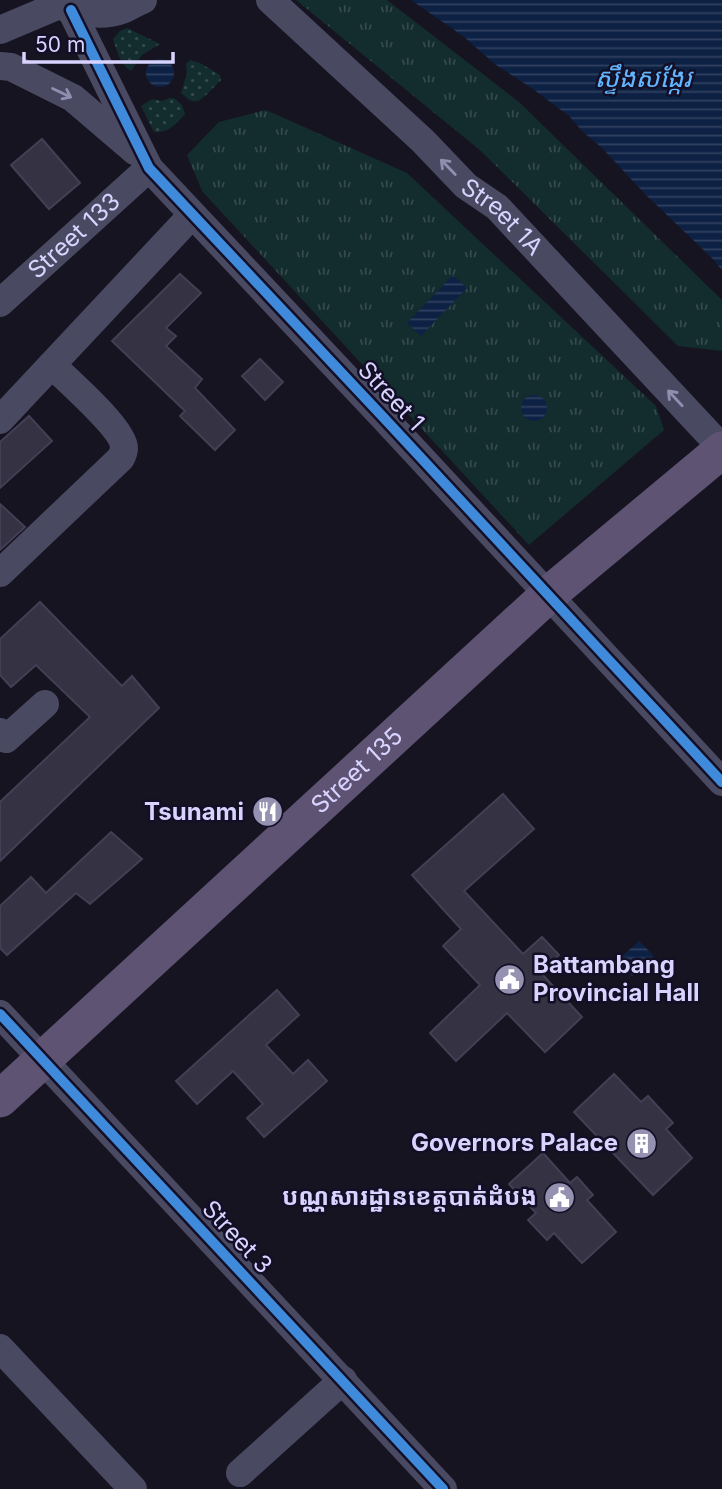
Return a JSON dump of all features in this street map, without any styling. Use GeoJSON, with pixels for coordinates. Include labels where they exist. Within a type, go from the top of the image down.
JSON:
{"type":"FeatureCollection","features":[{"type":"Feature","properties":{"kind":"main road","name":"Street 135"},"geometry":{"type":"LineString","coordinates":[[0,1099],[548,595],[722,449]]}},
{"type":"Feature","properties":{"kind":"street"},"geometry":{"type":"LineString","coordinates":[[0,30],[61,5],[92,13],[120,11],[143,0]]}},
{"type":"Feature","properties":{"kind":"street","name":"Street 1A"},"geometry":{"type":"LineString","coordinates":[[270,0],[423,141],[467,186],[497,207],[722,449]]}},
{"type":"Feature","properties":{"kind":"street","name":"Street 1"},"geometry":{"type":"LineString","coordinates":[[61,5],[147,164],[722,782]]}},
{"type":"Feature","properties":{"kind":"street"},"geometry":{"type":"LineString","coordinates":[[0,66],[11,67],[73,98],[147,164]]}},
{"type":"Feature","properties":{"kind":"street","name":"Street 133"},"geometry":{"type":"LineString","coordinates":[[0,303],[147,164]]}},
{"type":"Feature","properties":{"kind":"street"},"geometry":{"type":"LineString","coordinates":[[0,420],[192,215]]}},
{"type":"Feature","properties":{"kind":"street"},"geometry":{"type":"LineString","coordinates":[[0,573],[121,458],[125,449],[122,439],[105,416],[52,365]]}},
{"type":"Feature","properties":{"kind":"street"},"geometry":{"type":"LineString","coordinates":[[0,732],[6,738],[45,704]]}},
{"type":"Feature","properties":{"kind":"street","name":"Street 3"},"geometry":{"type":"LineString","coordinates":[[0,1014],[443,1489]]}},
{"type":"Feature","properties":{"kind":"street"},"geometry":{"type":"LineString","coordinates":[[0,1348],[133,1489]]}},
{"type":"Feature","properties":{"kind":"street"},"geometry":{"type":"LineString","coordinates":[[240,1474],[343,1380]]}},
{"type":"Feature","properties":{"kind":"green space"},"geometry":{"type":"Polygon","coordinates":[[[296,0],[387,0],[519,102],[722,300],[722,351],[678,346],[481,151],[296,0]]]}},
{"type":"Feature","properties":{"kind":"green space"},"geometry":{"type":"Polygon","coordinates":[[[127,28],[160,44],[142,55],[131,71],[121,61],[113,39],[127,28]]]}},
{"type":"Feature","properties":{"kind":"green space"},"geometry":{"type":"Polygon","coordinates":[[[190,60],[220,75],[221,80],[197,101],[191,101],[181,93],[187,73],[186,64],[190,60]]]}},
{"type":"Feature","properties":{"kind":"green space"},"geometry":{"type":"Polygon","coordinates":[[[174,98],[182,105],[185,114],[167,130],[154,132],[141,106],[152,99],[162,101],[174,98]]]}},
{"type":"Feature","properties":{"kind":"green space"},"geometry":{"type":"Polygon","coordinates":[[[266,110],[407,173],[656,406],[664,430],[529,545],[202,191],[187,155],[219,122],[266,110]]]}},
{"type":"Feature","properties":{"kind":"water","name":"ស្ទឹងសង្កែរ"},"geometry":{"type":"Polygon","coordinates":[[[411,0],[722,0],[722,271],[569,116],[411,0]]]}},
{"type":"Feature","properties":{"kind":"water"},"geometry":{"type":"Polygon","coordinates":[[[160,59],[170,63],[174,73],[170,83],[160,87],[150,83],[146,73],[150,63],[160,59]]]}},
{"type":"Feature","properties":{"kind":"water"},"geometry":{"type":"Polygon","coordinates":[[[453,275],[467,288],[421,336],[407,323],[453,275]]]}},
{"type":"Feature","properties":{"kind":"water"},"geometry":{"type":"Polygon","coordinates":[[[534,395],[543,399],[547,408],[543,417],[534,421],[525,417],[521,408],[525,399],[534,395]]]}},
{"type":"Feature","properties":{"kind":"water"},"geometry":{"type":"Polygon","coordinates":[[[639,941],[654,956],[632,976],[618,960],[639,941]]]}},
{"type":"Feature","properties":{"kind":"building"},"geometry":{"type":"Polygon","coordinates":[[[42,139],[80,183],[49,209],[11,165],[42,139]]]}},
{"type":"Feature","properties":{"kind":"building"},"geometry":{"type":"Polygon","coordinates":[[[180,274],[201,293],[166,328],[176,336],[166,346],[202,379],[195,388],[235,430],[215,450],[180,416],[185,411],[112,341],[180,274]]]}},
{"type":"Feature","properties":{"kind":"building"},"geometry":{"type":"Polygon","coordinates":[[[260,359],[283,382],[265,400],[242,376],[260,359]]]}},
{"type":"Feature","properties":{"kind":"building"},"geometry":{"type":"Polygon","coordinates":[[[29,416],[52,441],[0,488],[0,442],[29,416]]]}},
{"type":"Feature","properties":{"kind":"building"},"geometry":{"type":"Polygon","coordinates":[[[0,504],[25,527],[0,550],[0,504]]]}},
{"type":"Feature","properties":{"kind":"building"},"geometry":{"type":"Polygon","coordinates":[[[40,602],[122,686],[132,676],[159,708],[0,861],[0,802],[90,717],[36,665],[11,687],[0,675],[0,639],[40,602]]]}},
{"type":"Feature","properties":{"kind":"building"},"geometry":{"type":"Polygon","coordinates":[[[503,794],[534,829],[464,891],[523,954],[542,937],[559,955],[541,973],[582,1017],[545,1052],[507,1013],[456,1061],[430,1033],[480,985],[443,946],[461,929],[412,875],[503,794]]]}},
{"type":"Feature","properties":{"kind":"building"},"geometry":{"type":"Polygon","coordinates":[[[111,832],[142,859],[90,904],[76,893],[7,955],[0,948],[0,906],[31,877],[46,893],[111,832]]]}},
{"type":"Feature","properties":{"kind":"building"},"geometry":{"type":"Polygon","coordinates":[[[277,990],[299,1015],[266,1045],[293,1074],[308,1060],[327,1081],[264,1137],[247,1118],[263,1104],[233,1071],[197,1104],[176,1081],[277,990]]]}},
{"type":"Feature","properties":{"kind":"building","name":"Governors Palace"},"geometry":{"type":"Polygon","coordinates":[[[614,1074],[641,1102],[648,1096],[673,1123],[666,1129],[692,1158],[653,1195],[574,1112],[614,1074]]]}},
{"type":"Feature","properties":{"kind":"building"},"geometry":{"type":"Polygon","coordinates":[[[543,1153],[570,1183],[577,1177],[593,1195],[587,1200],[616,1232],[582,1263],[554,1233],[547,1240],[528,1220],[536,1213],[509,1184],[543,1153]]]}},
{"type":"Feature","properties":{"kind":"cycle path"},"geometry":{"type":"LineString","coordinates":[[71,10],[149,168],[722,782]]}},
{"type":"Feature","properties":{"kind":"cycle path"},"geometry":{"type":"LineString","coordinates":[[0,1014],[443,1489]]}},
{"type":"Feature","properties":{"kind":"place","name":"Tsunami"},"geometry":{"type":"Point","coordinates":[267,812]}},
{"type":"Feature","properties":{"kind":"place","name":"Battambang Provincial Hall"},"geometry":{"type":"Point","coordinates":[510,979]}},
{"type":"Feature","properties":{"kind":"place","name":"Governors Palace"},"geometry":{"type":"Point","coordinates":[641,1143]}},
{"type":"Feature","properties":{"kind":"place","name":"បណ្ណសារដ្ឋានខេត្តបាត់ដំបង"},"geometry":{"type":"Point","coordinates":[560,1197]}}]}
